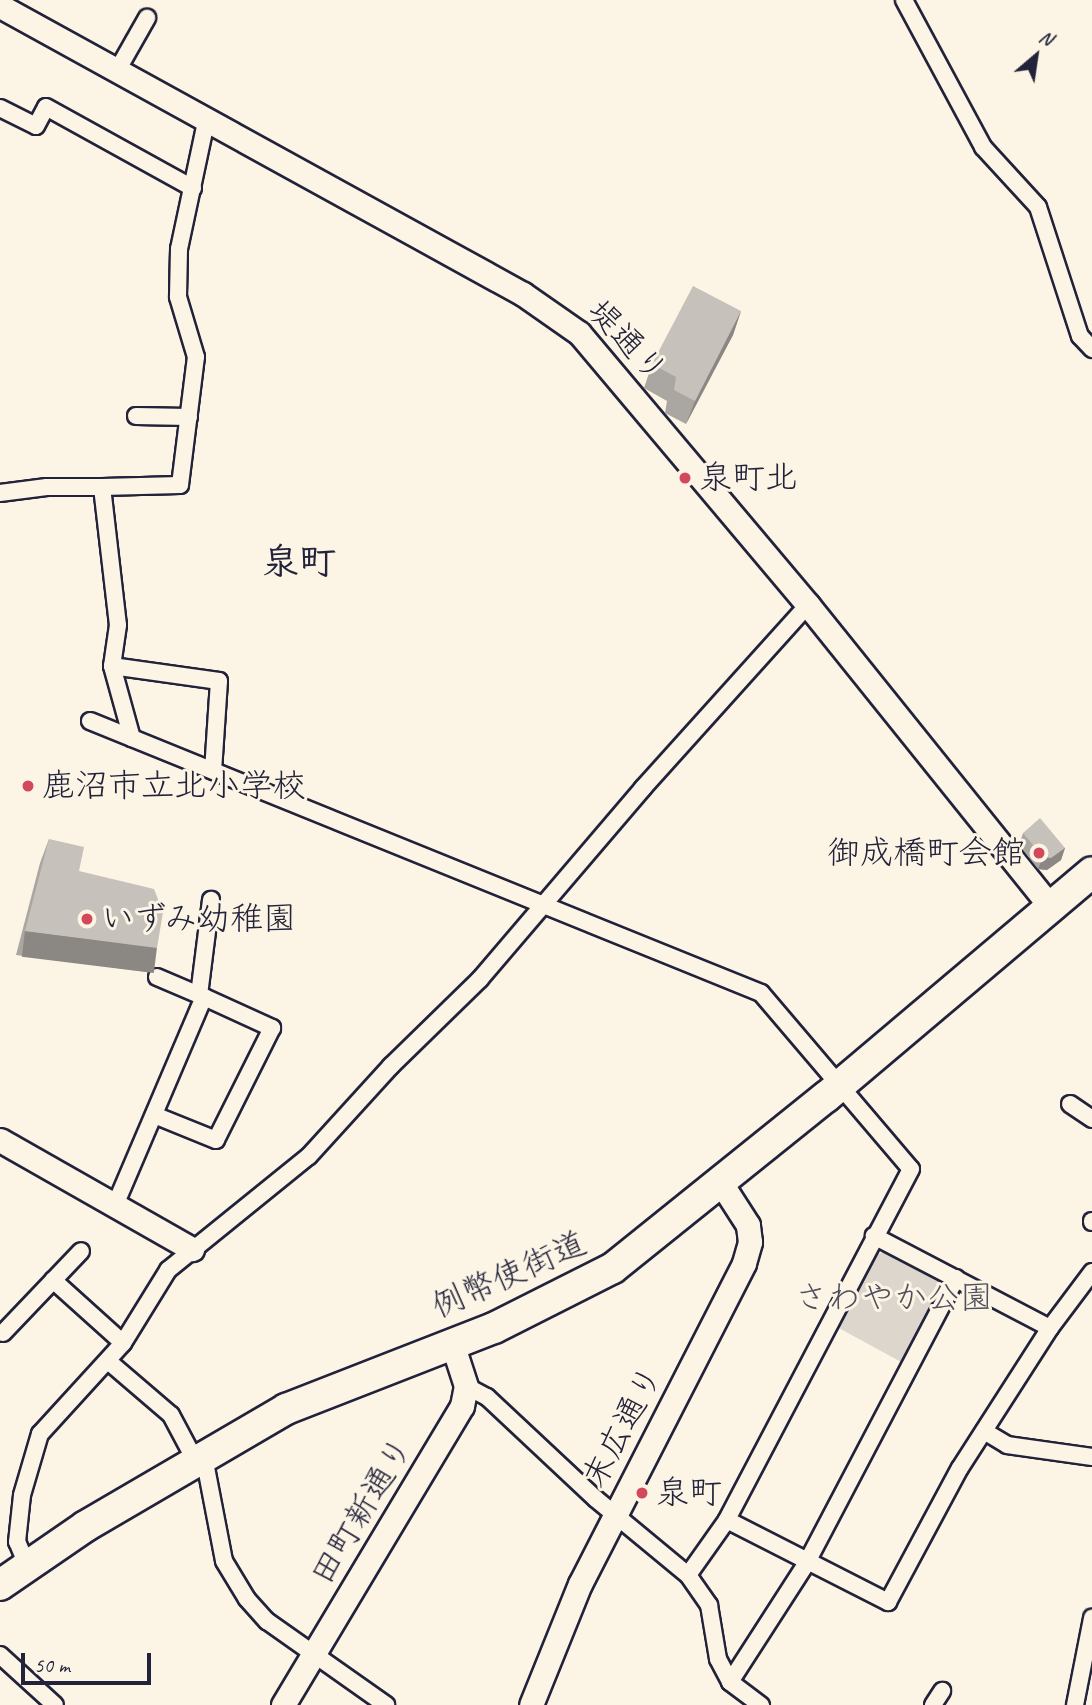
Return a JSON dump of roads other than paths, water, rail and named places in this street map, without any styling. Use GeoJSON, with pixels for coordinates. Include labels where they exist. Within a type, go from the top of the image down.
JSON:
{"type":"FeatureCollection","features":[{"type":"Feature","properties":{"kind":"highway","name":"例幣使街道"},"geometry":{"type":"LineString","coordinates":[[0,1585],[27,1565],[286,1409],[564,1297],[613,1268],[842,1084],[1092,872]]}},
{"type":"Feature","properties":{"kind":"street"},"geometry":{"type":"LineString","coordinates":[[904,0],[983,147],[1038,207],[1080,336],[1092,349]]}},
{"type":"Feature","properties":{"kind":"street","name":"堤通り"},"geometry":{"type":"LineString","coordinates":[[0,6],[206,117],[562,318],[609,367],[808,605],[1051,907]]}},
{"type":"Feature","properties":{"kind":"street"},"geometry":{"type":"LineString","coordinates":[[118,69],[147,18]]}},
{"type":"Feature","properties":{"kind":"street"},"geometry":{"type":"LineString","coordinates":[[0,107],[36,126],[46,107],[193,188]]}},
{"type":"Feature","properties":{"kind":"street"},"geometry":{"type":"LineString","coordinates":[[0,493],[180,485],[196,358],[178,297],[179,249],[206,117]]}},
{"type":"Feature","properties":{"kind":"street"},"geometry":{"type":"LineString","coordinates":[[136,416],[188,417]]}},
{"type":"Feature","properties":{"kind":"street"},"geometry":{"type":"LineString","coordinates":[[102,487],[118,625],[112,666],[132,738]]}},
{"type":"Feature","properties":{"kind":"street"},"geometry":{"type":"LineString","coordinates":[[27,1565],[17,1542],[31,1456],[40,1434],[123,1343],[168,1270],[309,1156],[547,905],[643,788],[808,605]]}},
{"type":"Feature","properties":{"kind":"street"},"geometry":{"type":"LineString","coordinates":[[112,666],[219,681],[213,771]]}},
{"type":"Feature","properties":{"kind":"street"},"geometry":{"type":"LineString","coordinates":[[90,721],[761,993],[842,1084],[911,1169],[727,1520],[688,1575]]}},
{"type":"Feature","properties":{"kind":"street"},"geometry":{"type":"LineString","coordinates":[[116,1203],[202,996],[211,900]]}},
{"type":"Feature","properties":{"kind":"street"},"geometry":{"type":"LineString","coordinates":[[154,1115],[216,1140],[272,1028],[157,977]]}},
{"type":"Feature","properties":{"kind":"street"},"geometry":{"type":"LineString","coordinates":[[1070,1104],[1092,1119]]}},
{"type":"Feature","properties":{"kind":"street"},"geometry":{"type":"LineString","coordinates":[[0,1140],[116,1203],[192,1249]]}},
{"type":"Feature","properties":{"kind":"street","name":"末広通り"},"geometry":{"type":"LineString","coordinates":[[531,1705],[562,1622],[744,1263],[750,1242],[748,1224],[721,1183]]}},
{"type":"Feature","properties":{"kind":"street"},"geometry":{"type":"LineString","coordinates":[[874,1236],[1050,1328]]}},
{"type":"Feature","properties":{"kind":"street"},"geometry":{"type":"LineString","coordinates":[[3,1333],[80,1251]]}},
{"type":"Feature","properties":{"kind":"street"},"geometry":{"type":"LineString","coordinates":[[727,1520],[806,1564],[888,1602],[984,1431],[1050,1328],[1092,1272]]}},
{"type":"Feature","properties":{"kind":"street"},"geometry":{"type":"LineString","coordinates":[[730,1682],[806,1564],[956,1278]]}},
{"type":"Feature","properties":{"kind":"street"},"geometry":{"type":"LineString","coordinates":[[53,1280],[123,1343]]}},
{"type":"Feature","properties":{"kind":"street"},"geometry":{"type":"LineString","coordinates":[[452,1343],[466,1386],[486,1396],[688,1575],[709,1605],[718,1659],[730,1682],[761,1705]]}},
{"type":"Feature","properties":{"kind":"street"},"geometry":{"type":"LineString","coordinates":[[108,1361],[171,1415],[200,1459],[224,1561],[232,1576],[267,1621],[386,1705]]}},
{"type":"Feature","properties":{"kind":"street","name":"田町新通り"},"geometry":{"type":"LineString","coordinates":[[283,1705],[451,1427],[466,1386]]}},
{"type":"Feature","properties":{"kind":"street"},"geometry":{"type":"LineString","coordinates":[[984,1431],[1007,1445],[1092,1457]]}},
{"type":"Feature","properties":{"kind":"street"},"geometry":{"type":"LineString","coordinates":[[1074,1705],[1092,1618]]}},
{"type":"Feature","properties":{"kind":"street"},"geometry":{"type":"LineString","coordinates":[[0,1655],[55,1705]]}},
{"type":"Feature","properties":{"kind":"place","name":"泉町北"},"geometry":{"type":"Point","coordinates":[685,478]}},
{"type":"Feature","properties":{"kind":"place","name":"鹿沼市立北小学校"},"geometry":{"type":"Point","coordinates":[28,786]}},
{"type":"Feature","properties":{"kind":"place","name":"御成橋町会館"},"geometry":{"type":"Point","coordinates":[1039,853]}},
{"type":"Feature","properties":{"kind":"place","name":"いずみ幼稚園"},"geometry":{"type":"Point","coordinates":[87,919]}},
{"type":"Feature","properties":{"kind":"place","name":"泉町"},"geometry":{"type":"Point","coordinates":[642,1493]}},
{"type":"Feature","properties":{"kind":"district","name":"泉町"},"geometry":{"type":"Point","coordinates":[299,562]}},
{"type":"Feature","properties":{"kind":"park label","name":"さわやか公園"},"geometry":{"type":"Point","coordinates":[894,1298]}}]}
